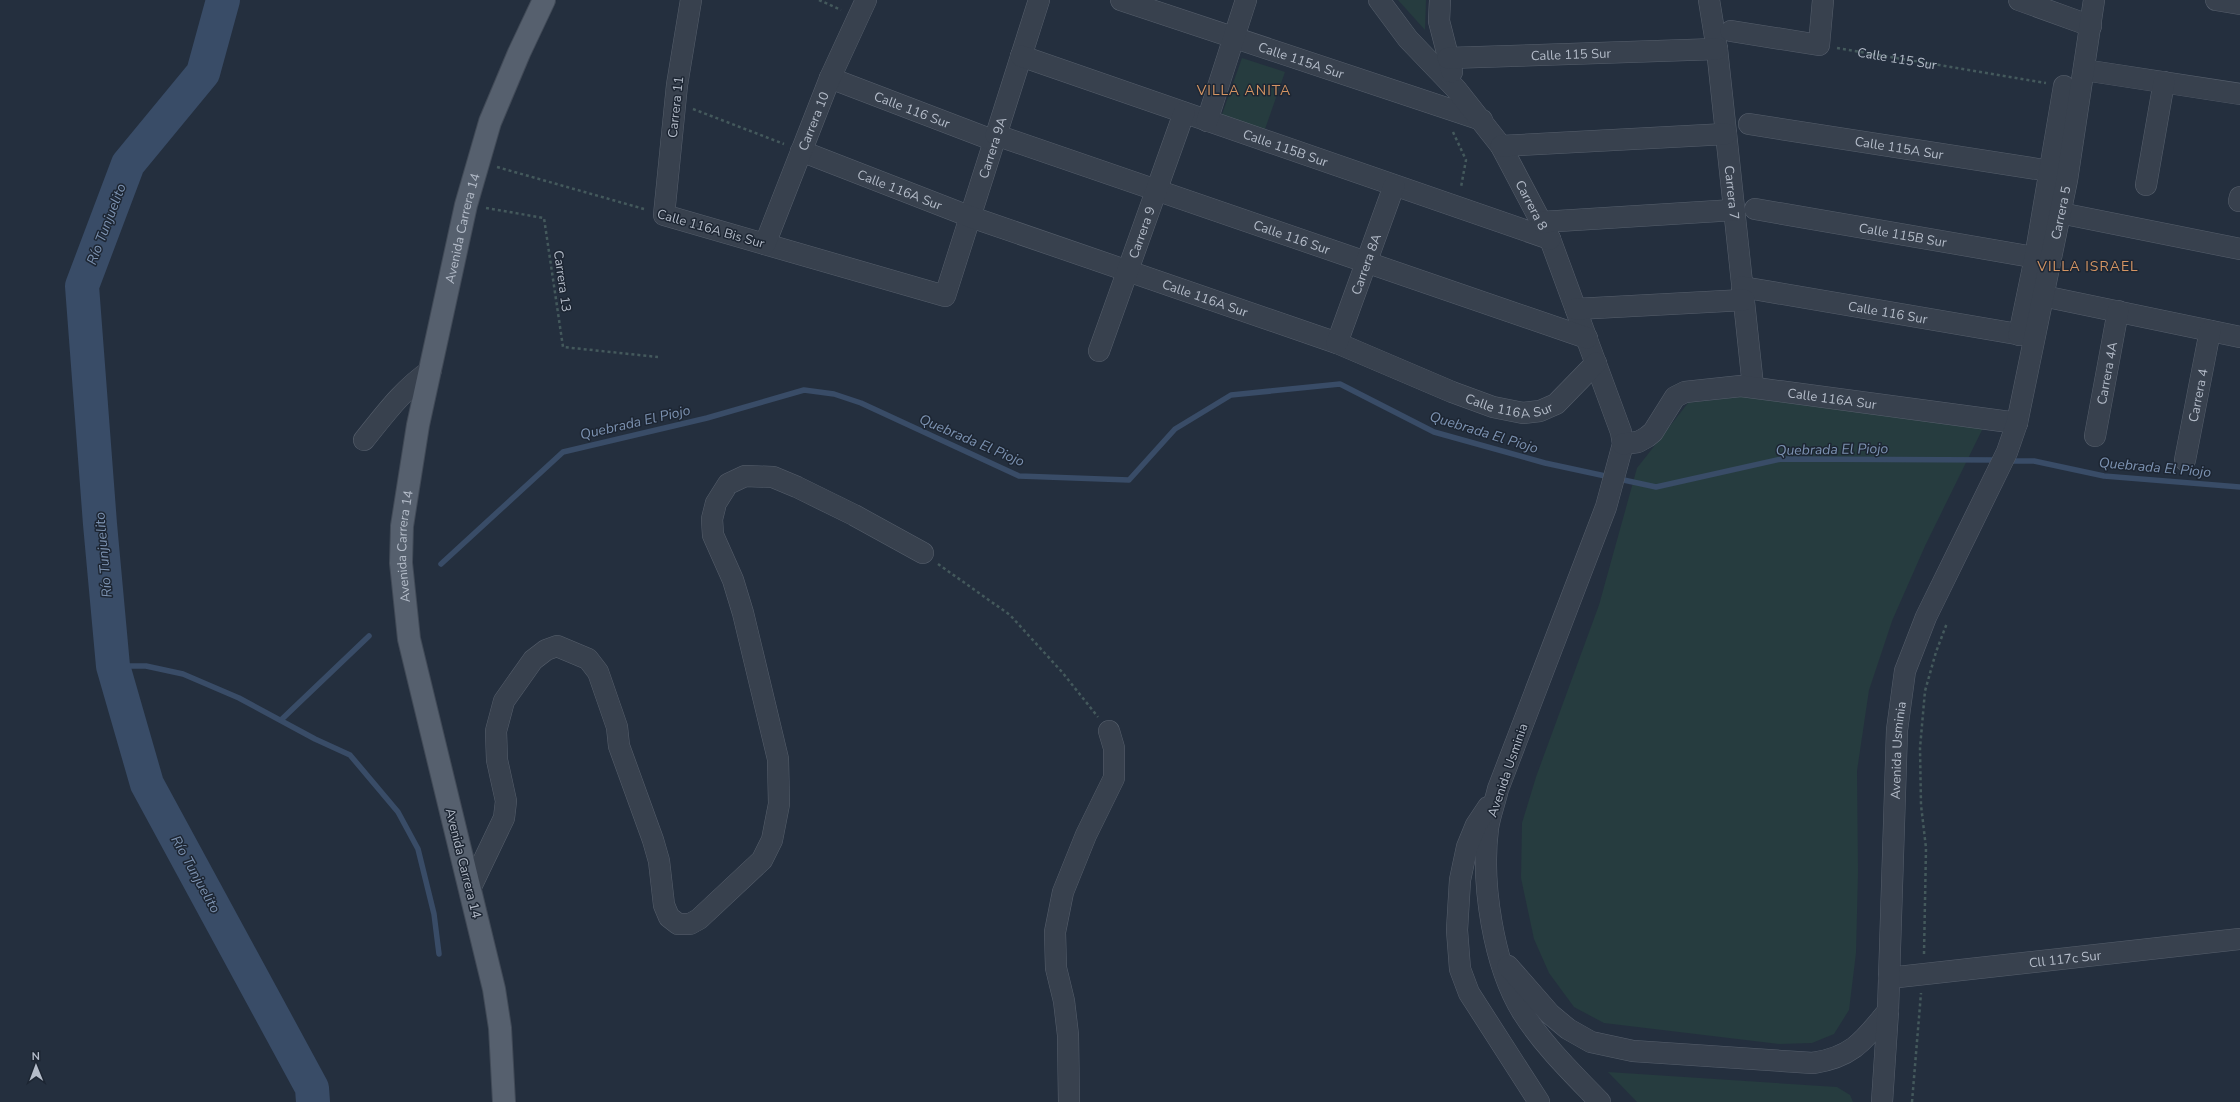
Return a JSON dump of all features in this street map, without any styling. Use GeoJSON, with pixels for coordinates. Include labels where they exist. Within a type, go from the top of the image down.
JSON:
{"type":"FeatureCollection","features":[{"type":"Feature","properties":{"kind":"main road","name":"Avenida Carrera 14"},"geometry":{"type":"LineString","coordinates":[[504,1102],[500,1028],[494,989],[409,639],[403,593],[402,526],[418,425],[466,205],[478,161],[504,86],[544,0]]}},
{"type":"Feature","properties":{"kind":"street","name":"Carrera 11"},"geometry":{"type":"LineString","coordinates":[[664,215],[675,102],[691,0]]}},
{"type":"Feature","properties":{"kind":"street","name":"Carrera 10"},"geometry":{"type":"LineString","coordinates":[[765,244],[830,78],[866,0]]}},
{"type":"Feature","properties":{"kind":"street","name":"Carrera 9A"},"geometry":{"type":"LineString","coordinates":[[945,296],[1039,0]]}},
{"type":"Feature","properties":{"kind":"street","name":"Calle 115A Sur"},"geometry":{"type":"LineString","coordinates":[[1121,0],[1482,120]]}},
{"type":"Feature","properties":{"kind":"street"},"geometry":{"type":"LineString","coordinates":[[1207,121],[1246,0]]}},
{"type":"Feature","properties":{"kind":"street"},"geometry":{"type":"LineString","coordinates":[[1440,0],[1439,21],[1456,88]]}},
{"type":"Feature","properties":{"kind":"street","name":"Carrera 7"},"geometry":{"type":"LineString","coordinates":[[1709,0],[1717,49],[1753,386]]}},
{"type":"Feature","properties":{"kind":"street"},"geometry":{"type":"LineString","coordinates":[[1731,31],[1819,45],[1823,0]]}},
{"type":"Feature","properties":{"kind":"street"},"geometry":{"type":"LineString","coordinates":[[2019,0],[2091,26]]}},
{"type":"Feature","properties":{"kind":"street","name":"Carrera 5"},"geometry":{"type":"LineString","coordinates":[[2017,423],[2027,336],[2043,259],[2060,213],[2094,0]]}},
{"type":"Feature","properties":{"kind":"street"},"geometry":{"type":"LineString","coordinates":[[2216,0],[2240,4]]}},
{"type":"Feature","properties":{"kind":"street","name":"Carrera 8"},"geometry":{"type":"LineString","coordinates":[[1376,1],[1408,39],[1456,88],[1501,146],[1546,231],[1617,419],[1624,444]]}},
{"type":"Feature","properties":{"kind":"street","name":"Calle 115 Sur"},"geometry":{"type":"LineString","coordinates":[[1448,58],[1717,49]]}},
{"type":"Feature","properties":{"kind":"street","name":"Calle 115B Sur"},"geometry":{"type":"LineString","coordinates":[[1021,56],[1454,207],[1546,231],[1734,210]]}},
{"type":"Feature","properties":{"kind":"street"},"geometry":{"type":"LineString","coordinates":[[2084,70],[2240,94]]}},
{"type":"Feature","properties":{"kind":"street","name":"Calle 116 Sur"},"geometry":{"type":"LineString","coordinates":[[830,78],[995,138],[1157,190],[1587,338]]}},
{"type":"Feature","properties":{"kind":"street"},"geometry":{"type":"LineString","coordinates":[[2146,185],[2164,82]]}},
{"type":"Feature","properties":{"kind":"street","name":"Carrera 5"},"geometry":{"type":"LineString","coordinates":[[2027,336],[2043,296],[2043,259],[2050,171],[2064,86]]}},
{"type":"Feature","properties":{"kind":"street","name":"Carrera 9"},"geometry":{"type":"LineString","coordinates":[[1099,351],[1184,113]]}},
{"type":"Feature","properties":{"kind":"street","name":"Calle 115A Sur"},"geometry":{"type":"LineString","coordinates":[[1749,124],[2050,171]]}},
{"type":"Feature","properties":{"kind":"street"},"geometry":{"type":"LineString","coordinates":[[1501,146],[1726,134]]}},
{"type":"Feature","properties":{"kind":"street","name":"Calle 116A Sur"},"geometry":{"type":"LineString","coordinates":[[801,151],[971,217],[1337,343],[1452,392],[1493,407],[1523,413],[1540,411],[1556,404],[1596,363]]}},
{"type":"Feature","properties":{"kind":"street","name":"Carrera 8A"},"geometry":{"type":"LineString","coordinates":[[1337,343],[1368,263],[1394,186]]}},
{"type":"Feature","properties":{"kind":"street","name":"Calle 115B Sur"},"geometry":{"type":"LineString","coordinates":[[1755,209],[2043,259]]}},
{"type":"Feature","properties":{"kind":"street"},"geometry":{"type":"LineString","coordinates":[[2060,213],[2240,249]]}},
{"type":"Feature","properties":{"kind":"street","name":"Calle 116A Bis Sur"},"geometry":{"type":"LineString","coordinates":[[664,215],[945,296]]}},
{"type":"Feature","properties":{"kind":"street","name":"Calle 116 Sur"},"geometry":{"type":"LineString","coordinates":[[1576,309],[1743,293],[2027,336]]}},
{"type":"Feature","properties":{"kind":"street"},"geometry":{"type":"LineString","coordinates":[[2043,296],[2240,337]]}},
{"type":"Feature","properties":{"kind":"street","name":"Carrera 4A"},"geometry":{"type":"LineString","coordinates":[[2095,436],[2118,311]]}},
{"type":"Feature","properties":{"kind":"street","name":"Carrera 4"},"geometry":{"type":"LineString","coordinates":[[2185,460],[2210,331]]}},
{"type":"Feature","properties":{"kind":"street"},"geometry":{"type":"LineString","coordinates":[[364,440],[397,398],[412,383],[431,370]]}},
{"type":"Feature","properties":{"kind":"street","name":"Calle 116A Sur"},"geometry":{"type":"LineString","coordinates":[[1624,444],[1638,442],[1653,432],[1675,397],[1686,392],[1753,386],[2017,423]]}},
{"type":"Feature","properties":{"kind":"street","name":"Avenida Usminia"},"geometry":{"type":"LineString","coordinates":[[1882,1102],[1888,1010],[1898,730],[1905,670],[1926,617],[2007,452],[2017,423]]}},
{"type":"Feature","properties":{"kind":"street","name":"Avenida Usminia"},"geometry":{"type":"LineString","coordinates":[[1600,1102],[1554,1055],[1522,1012],[1510,990],[1499,956],[1489,903],[1486,858],[1488,826],[1498,789],[1612,490],[1624,444]]}},
{"type":"Feature","properties":{"kind":"street"},"geometry":{"type":"LineString","coordinates":[[470,889],[504,818],[506,801],[497,760],[496,731],[504,701],[533,660],[546,650],[557,646],[588,659],[598,672],[617,727],[619,746],[653,840],[659,861],[664,905],[669,917],[678,924],[690,924],[699,919],[762,860],[772,840],[776,824],[780,783],[778,759],[743,613],[733,580],[713,535],[712,519],[716,503],[728,484],[745,476],[773,477],[854,515],[923,553]]}},
{"type":"Feature","properties":{"kind":"street"},"geometry":{"type":"LineString","coordinates":[[1069,1102],[1068,1035],[1064,1001],[1056,968],[1055,932],[1063,892],[1086,835],[1114,778],[1114,748],[1109,731]]}},
{"type":"Feature","properties":{"kind":"street"},"geometry":{"type":"LineString","coordinates":[[1498,789],[1476,825],[1467,847],[1460,880],[1457,930],[1460,969],[1469,992],[1539,1102]]}},
{"type":"Feature","properties":{"kind":"street","name":"Cll 117c Sur"},"geometry":{"type":"LineString","coordinates":[[1889,978],[2240,939]]}},
{"type":"Feature","properties":{"kind":"street"},"geometry":{"type":"LineString","coordinates":[[1499,956],[1540,1003],[1568,1029],[1591,1042],[1634,1051],[1813,1063],[1832,1060],[1849,1053],[1867,1036],[1888,1010]]}},
{"type":"Feature","properties":{"kind":"path","name":"Calle 115 Sur"},"geometry":{"type":"LineString","coordinates":[[1819,45],[2064,86]]}},
{"type":"Feature","properties":{"kind":"path"},"geometry":{"type":"LineString","coordinates":[[675,102],[801,151]]}},
{"type":"Feature","properties":{"kind":"path"},"geometry":{"type":"LineString","coordinates":[[1450,109],[1451,124],[1466,160],[1463,180],[1454,207]]}},
{"type":"Feature","properties":{"kind":"path","name":"Calle 116A Bis Sur"},"geometry":{"type":"LineString","coordinates":[[478,161],[664,215]]}},
{"type":"Feature","properties":{"kind":"path","name":"Carrera 13"},"geometry":{"type":"LineString","coordinates":[[466,205],[544,218],[563,347],[658,357]]}},
{"type":"Feature","properties":{"kind":"path"},"geometry":{"type":"LineString","coordinates":[[923,553],[1010,615],[1062,672],[1109,731]]}},
{"type":"Feature","properties":{"kind":"path"},"geometry":{"type":"LineString","coordinates":[[1923,962],[1926,923],[1926,848],[1921,805],[1920,748],[1925,691],[1936,652],[1948,620]]}},
{"type":"Feature","properties":{"kind":"path"},"geometry":{"type":"LineString","coordinates":[[1912,1102],[1922,985]]}},
{"type":"Feature","properties":{"kind":"green space"},"geometry":{"type":"Polygon","coordinates":[[[1398,0],[1426,0],[1425,30],[1398,0]]]}},
{"type":"Feature","properties":{"kind":"green space"},"geometry":{"type":"Polygon","coordinates":[[[1242,58],[1285,72],[1264,132],[1221,117],[1242,58]]]}},
{"type":"Feature","properties":{"kind":"green space"},"geometry":{"type":"Polygon","coordinates":[[[1764,394],[1984,426],[1925,546],[1892,621],[1869,690],[1857,771],[1858,873],[1856,953],[1849,1010],[1834,1034],[1812,1043],[1779,1044],[1604,1023],[1574,1007],[1549,973],[1534,939],[1521,878],[1522,823],[1536,777],[1599,605],[1637,468],[1688,403],[1764,394]]]}},
{"type":"Feature","properties":{"kind":"green space"},"geometry":{"type":"Polygon","coordinates":[[[1608,1072],[1837,1087],[1850,1095],[1853,1102],[1637,1102],[1608,1072]]]}},
{"type":"Feature","properties":{"kind":"waterway","name":"Río Tunjuelito"},"geometry":{"type":"LineString","coordinates":[[223,0],[203,73],[128,164],[82,286],[100,524],[113,666],[147,784],[312,1088],[313,1102]]}},
{"type":"Feature","properties":{"kind":"waterway","name":"Quebrada El Piojo"},"geometry":{"type":"LineString","coordinates":[[441,564],[563,452],[707,418],[804,390],[834,394],[861,403],[1019,476],[1129,480],[1175,429],[1231,395],[1340,384],[1434,432],[1545,463],[1610,477]]}},
{"type":"Feature","properties":{"kind":"waterway","name":"Quebrada El Piojo"},"geometry":{"type":"LineString","coordinates":[[1619,479],[1656,487],[1781,459],[1998,460]]}},
{"type":"Feature","properties":{"kind":"waterway","name":"Quebrada El Piojo"},"geometry":{"type":"LineString","coordinates":[[2008,461],[2034,461],[2104,476],[2240,487]]}},
{"type":"Feature","properties":{"kind":"waterway","name":"Quebrada El Piojo"},"geometry":{"type":"LineString","coordinates":[[281,720],[369,636]]}},
{"type":"Feature","properties":{"kind":"waterway"},"geometry":{"type":"LineString","coordinates":[[113,666],[146,666],[183,674],[239,698],[315,739],[350,755],[398,812],[418,849],[434,914],[439,954]]}},
{"type":"Feature","properties":{"kind":"district","name":"VILLA ANITA"},"geometry":{"type":"Point","coordinates":[1244,90]}},
{"type":"Feature","properties":{"kind":"district","name":"VILLA ISRAEL"},"geometry":{"type":"Point","coordinates":[2088,266]}}]}
